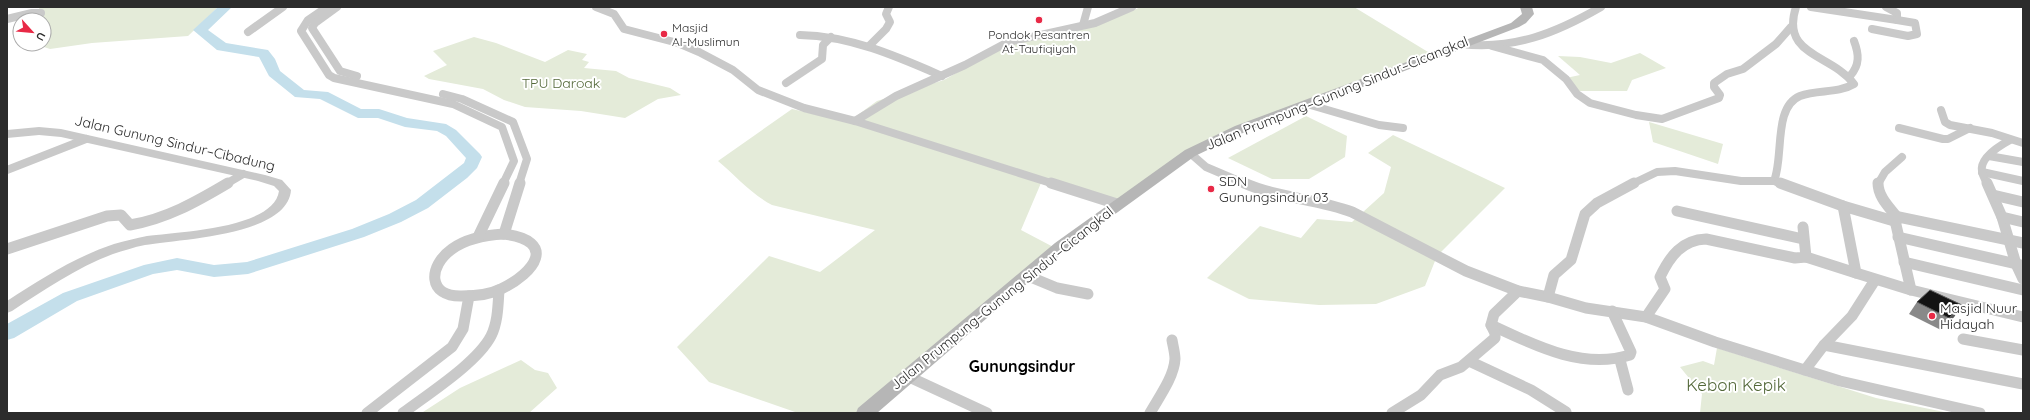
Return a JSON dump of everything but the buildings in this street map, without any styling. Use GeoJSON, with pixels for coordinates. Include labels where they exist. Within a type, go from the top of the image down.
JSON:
{"type":"FeatureCollection","features":[{"type":"Feature","properties":{"kind":"main road","name":"Jalan Prumpung–Gunung Sindur–Cicangkal"},"geometry":{"type":"LineString","coordinates":[[865,413],[907,376],[1028,276],[1061,246],[1117,204],[1190,153],[1222,137],[1522,21],[1528,14],[1526,7]]}},
{"type":"Feature","properties":{"kind":"street"},"geometry":{"type":"LineString","coordinates":[[248,32],[283,7]]}},
{"type":"Feature","properties":{"kind":"street"},"geometry":{"type":"LineString","coordinates":[[327,7],[305,23],[301,27],[301,30],[329,75],[334,78],[453,104],[502,127],[514,161],[478,237]]}},
{"type":"Feature","properties":{"kind":"street"},"geometry":{"type":"LineString","coordinates":[[337,7],[315,23],[312,28],[340,71],[344,74],[462,99],[513,122],[527,159],[504,234]]}},
{"type":"Feature","properties":{"kind":"street"},"geometry":{"type":"LineString","coordinates":[[596,7],[606,9],[616,14],[621,27],[624,30],[678,43],[699,52],[733,70],[758,90],[804,108],[855,121],[1117,204]]}},
{"type":"Feature","properties":{"kind":"street"},"geometry":{"type":"LineString","coordinates":[[869,46],[886,29],[890,22],[886,14],[889,7]]}},
{"type":"Feature","properties":{"kind":"street"},"geometry":{"type":"LineString","coordinates":[[1084,25],[1088,7]]}},
{"type":"Feature","properties":{"kind":"street"},"geometry":{"type":"LineString","coordinates":[[855,121],[896,96],[942,76],[1008,42],[1106,20],[1132,7]]}},
{"type":"Feature","properties":{"kind":"street"},"geometry":{"type":"LineString","coordinates":[[1492,46],[1519,42],[1567,25],[1601,7]]}},
{"type":"Feature","properties":{"kind":"street"},"geometry":{"type":"LineString","coordinates":[[1774,181],[1782,141],[1782,118],[1793,100],[1800,96],[1831,93],[1848,88],[1854,84],[1850,76],[1820,59],[1808,50],[1794,36],[1792,27],[1796,7]]}},
{"type":"Feature","properties":{"kind":"street"},"geometry":{"type":"LineString","coordinates":[[1811,7],[1915,23],[1917,34],[1908,36],[1872,29]]}},
{"type":"Feature","properties":{"kind":"street"},"geometry":{"type":"LineString","coordinates":[[1886,7],[1897,12],[1897,20]]}},
{"type":"Feature","properties":{"kind":"street"},"geometry":{"type":"LineString","coordinates":[[1461,44],[1492,46],[1543,60],[1566,79],[1577,94],[1590,103],[1636,115],[1662,119],[1674,116],[1719,98],[1720,95],[1714,87],[1714,83],[1726,74],[1743,69],[1750,62],[1776,44],[1792,27]]}},
{"type":"Feature","properties":{"kind":"street"},"geometry":{"type":"LineString","coordinates":[[800,35],[817,34],[869,46],[942,76]]}},
{"type":"Feature","properties":{"kind":"street"},"geometry":{"type":"LineString","coordinates":[[786,83],[822,59],[823,45],[831,37]]}},
{"type":"Feature","properties":{"kind":"street"},"geometry":{"type":"LineString","coordinates":[[1850,76],[1855,72],[1859,59],[1854,41]]}},
{"type":"Feature","properties":{"kind":"street"},"geometry":{"type":"LineString","coordinates":[[1307,104],[1379,125],[1403,128]]}},
{"type":"Feature","properties":{"kind":"street"},"geometry":{"type":"LineString","coordinates":[[1941,110],[1945,122],[1992,133],[2023,143]]}},
{"type":"Feature","properties":{"kind":"street"},"geometry":{"type":"LineString","coordinates":[[1899,128],[1948,139],[1970,128]]}},
{"type":"Feature","properties":{"kind":"street","name":"Jalan Gunung Sindur–Cibadung"},"geometry":{"type":"LineString","coordinates":[[7,134],[40,131],[61,133],[243,174],[278,183],[285,190],[285,195],[281,202],[259,219],[235,228],[216,232],[151,240],[101,254],[64,271],[7,308]]}},
{"type":"Feature","properties":{"kind":"street"},"geometry":{"type":"LineString","coordinates":[[7,170],[86,139]]}},
{"type":"Feature","properties":{"kind":"street"},"geometry":{"type":"LineString","coordinates":[[2010,140],[2001,144],[1989,156],[1982,167],[1982,172],[2002,217],[2023,279]]}},
{"type":"Feature","properties":{"kind":"street"},"geometry":{"type":"LineString","coordinates":[[1190,153],[1206,167],[1260,190],[1339,207],[1352,212],[1437,257],[1518,291],[1548,297],[1586,308],[1646,317],[1715,342],[1840,381],[1980,413]]}},
{"type":"Feature","properties":{"kind":"street"},"geometry":{"type":"LineString","coordinates":[[1989,156],[2023,162]]}},
{"type":"Feature","properties":{"kind":"street"},"geometry":{"type":"LineString","coordinates":[[1902,157],[1885,171],[1877,180],[1876,185],[1882,200],[1895,219],[1911,290]]}},
{"type":"Feature","properties":{"kind":"street"},"geometry":{"type":"LineString","coordinates":[[1548,297],[1554,275],[1572,260],[1586,214],[1597,203],[1615,192],[1657,172],[1676,171],[1741,181],[1774,181],[1843,206],[1895,219],[2023,243]]}},
{"type":"Feature","properties":{"kind":"street"},"geometry":{"type":"LineString","coordinates":[[1982,172],[2023,181]]}},
{"type":"Feature","properties":{"kind":"street"},"geometry":{"type":"LineString","coordinates":[[7,249],[107,216],[121,215],[130,225],[143,224],[179,211],[243,174]]}},
{"type":"Feature","properties":{"kind":"street"},"geometry":{"type":"LineString","coordinates":[[1993,195],[2023,202]]}},
{"type":"Feature","properties":{"kind":"street"},"geometry":{"type":"LineString","coordinates":[[1843,206],[1856,273]]}},
{"type":"Feature","properties":{"kind":"street"},"geometry":{"type":"LineString","coordinates":[[1677,211],[1803,239]]}},
{"type":"Feature","properties":{"kind":"street"},"geometry":{"type":"LineString","coordinates":[[2002,217],[2023,222]]}},
{"type":"Feature","properties":{"kind":"street"},"geometry":{"type":"LineString","coordinates":[[1803,227],[1806,257]]}},
{"type":"Feature","properties":{"kind":"street"},"geometry":{"type":"LineString","coordinates":[[504,234],[524,238],[531,242],[536,249],[536,257],[532,266],[524,275],[499,290],[469,296],[451,294],[437,287],[433,281],[433,273],[440,260],[453,248],[478,237],[504,234]]}},
{"type":"Feature","properties":{"kind":"street"},"geometry":{"type":"LineString","coordinates":[[1898,237],[2019,265]]}},
{"type":"Feature","properties":{"kind":"street"},"geometry":{"type":"LineString","coordinates":[[1646,317],[1665,289],[1660,277],[1678,248],[1692,240],[1706,239],[1795,258],[1806,257],[1875,280],[1911,290],[2023,317]]}},
{"type":"Feature","properties":{"kind":"street"},"geometry":{"type":"LineString","coordinates":[[1904,262],[2023,290]]}},
{"type":"Feature","properties":{"kind":"street"},"geometry":{"type":"LineString","coordinates":[[1028,276],[1043,284],[1065,291],[1088,294]]}},
{"type":"Feature","properties":{"kind":"street"},"geometry":{"type":"LineString","coordinates":[[1805,370],[1824,345],[1852,316],[1875,280]]}},
{"type":"Feature","properties":{"kind":"street"},"geometry":{"type":"LineString","coordinates":[[403,413],[476,354],[491,337],[496,321],[499,290]]}},
{"type":"Feature","properties":{"kind":"street"},"geometry":{"type":"LineString","coordinates":[[1392,413],[1421,395],[1440,375],[1461,367],[1495,338],[1491,325],[1494,314],[1518,291]]}},
{"type":"Feature","properties":{"kind":"street"},"geometry":{"type":"LineString","coordinates":[[367,413],[452,347],[461,336],[465,325],[469,296]]}},
{"type":"Feature","properties":{"kind":"street"},"geometry":{"type":"LineString","coordinates":[[1491,325],[1544,349],[1600,362],[1620,360],[1630,355],[1631,352],[1612,311]]}},
{"type":"Feature","properties":{"kind":"street"},"geometry":{"type":"LineString","coordinates":[[1963,339],[2023,350]]}},
{"type":"Feature","properties":{"kind":"street"},"geometry":{"type":"LineString","coordinates":[[1150,413],[1162,393],[1173,367],[1175,360],[1172,340]]}},
{"type":"Feature","properties":{"kind":"street"},"geometry":{"type":"LineString","coordinates":[[1824,345],[2023,384]]}},
{"type":"Feature","properties":{"kind":"street"},"geometry":{"type":"LineString","coordinates":[[1620,360],[1628,390]]}},
{"type":"Feature","properties":{"kind":"street"},"geometry":{"type":"LineString","coordinates":[[1469,361],[1531,390],[1566,412]]}},
{"type":"Feature","properties":{"kind":"street"},"geometry":{"type":"LineString","coordinates":[[907,376],[987,413]]}},
{"type":"Feature","properties":{"kind":"green space"},"geometry":{"type":"Polygon","coordinates":[[[40,7],[218,7],[188,36],[92,43],[52,49],[52,12],[37,12],[40,7]]]}},
{"type":"Feature","properties":{"kind":"green space"},"geometry":{"type":"Polygon","coordinates":[[[1141,7],[1354,7],[1433,55],[1196,150],[1115,207],[1041,183],[1021,230],[1059,250],[858,413],[798,413],[709,382],[677,347],[769,256],[820,272],[875,230],[772,205],[764,201],[750,190],[718,161],[792,109],[848,122],[877,101],[944,80],[1009,43],[1092,27],[1141,7]]]}},
{"type":"Feature","properties":{"kind":"green space","name":"TPU Daroak"},"geometry":{"type":"Polygon","coordinates":[[[474,37],[496,43],[545,62],[568,50],[587,54],[582,60],[589,62],[584,68],[616,71],[629,78],[670,88],[681,95],[658,99],[625,118],[581,111],[525,107],[504,100],[483,89],[429,79],[424,76],[447,65],[433,51],[474,37]]]}},
{"type":"Feature","properties":{"kind":"green space"},"geometry":{"type":"Polygon","coordinates":[[[1640,53],[1666,68],[1632,80],[1627,91],[1573,91],[1566,78],[1580,75],[1558,56],[1580,57],[1611,63],[1640,53]]]}},
{"type":"Feature","properties":{"kind":"green space"},"geometry":{"type":"Polygon","coordinates":[[[1306,116],[1347,136],[1345,157],[1309,179],[1272,179],[1228,158],[1306,116]]]}},
{"type":"Feature","properties":{"kind":"green space"},"geometry":{"type":"Polygon","coordinates":[[[1649,122],[1723,144],[1718,164],[1653,142],[1649,122]]]}},
{"type":"Feature","properties":{"kind":"green space"},"geometry":{"type":"Polygon","coordinates":[[[1393,135],[1505,188],[1437,256],[1425,286],[1376,304],[1319,305],[1249,299],[1207,278],[1260,226],[1301,238],[1317,219],[1352,222],[1384,193],[1391,167],[1368,153],[1393,135]]]}},
{"type":"Feature","properties":{"kind":"green space","name":"Kebon Kepik"},"geometry":{"type":"Polygon","coordinates":[[[1717,348],[1876,398],[1949,413],[1700,413],[1702,394],[1680,367],[1703,361],[1714,365],[1717,348]]]}},
{"type":"Feature","properties":{"kind":"green space"},"geometry":{"type":"Polygon","coordinates":[[[521,360],[535,370],[548,373],[557,388],[529,413],[423,412],[460,388],[521,360]]]}},
{"type":"Feature","properties":{"kind":"waterway"},"geometry":{"type":"LineString","coordinates":[[7,333],[70,297],[150,269],[177,264],[214,271],[248,268],[358,233],[395,218],[422,204],[461,175],[471,165],[474,157],[451,133],[441,127],[405,122],[379,114],[358,113],[323,95],[300,94],[274,73],[268,59],[263,53],[222,47],[200,30],[226,7]]}},
{"type":"Feature","properties":{"kind":"place","name":"Pondok Pesantren At-Taufiqiyah"},"geometry":{"type":"Point","coordinates":[1039,20]}},
{"type":"Feature","properties":{"kind":"place","name":"Masjid Al-Muslimun"},"geometry":{"type":"Point","coordinates":[664,34]}},
{"type":"Feature","properties":{"kind":"place","name":"SDN Gunungsindur 03"},"geometry":{"type":"Point","coordinates":[1211,189]}},
{"type":"Feature","properties":{"kind":"place","name":"Masjid Nuur Hidayah"},"geometry":{"type":"Point","coordinates":[1932,316]}},
{"type":"Feature","properties":{"kind":"district","name":"Gunungsindur"},"geometry":{"type":"Point","coordinates":[1022,366]}}]}
